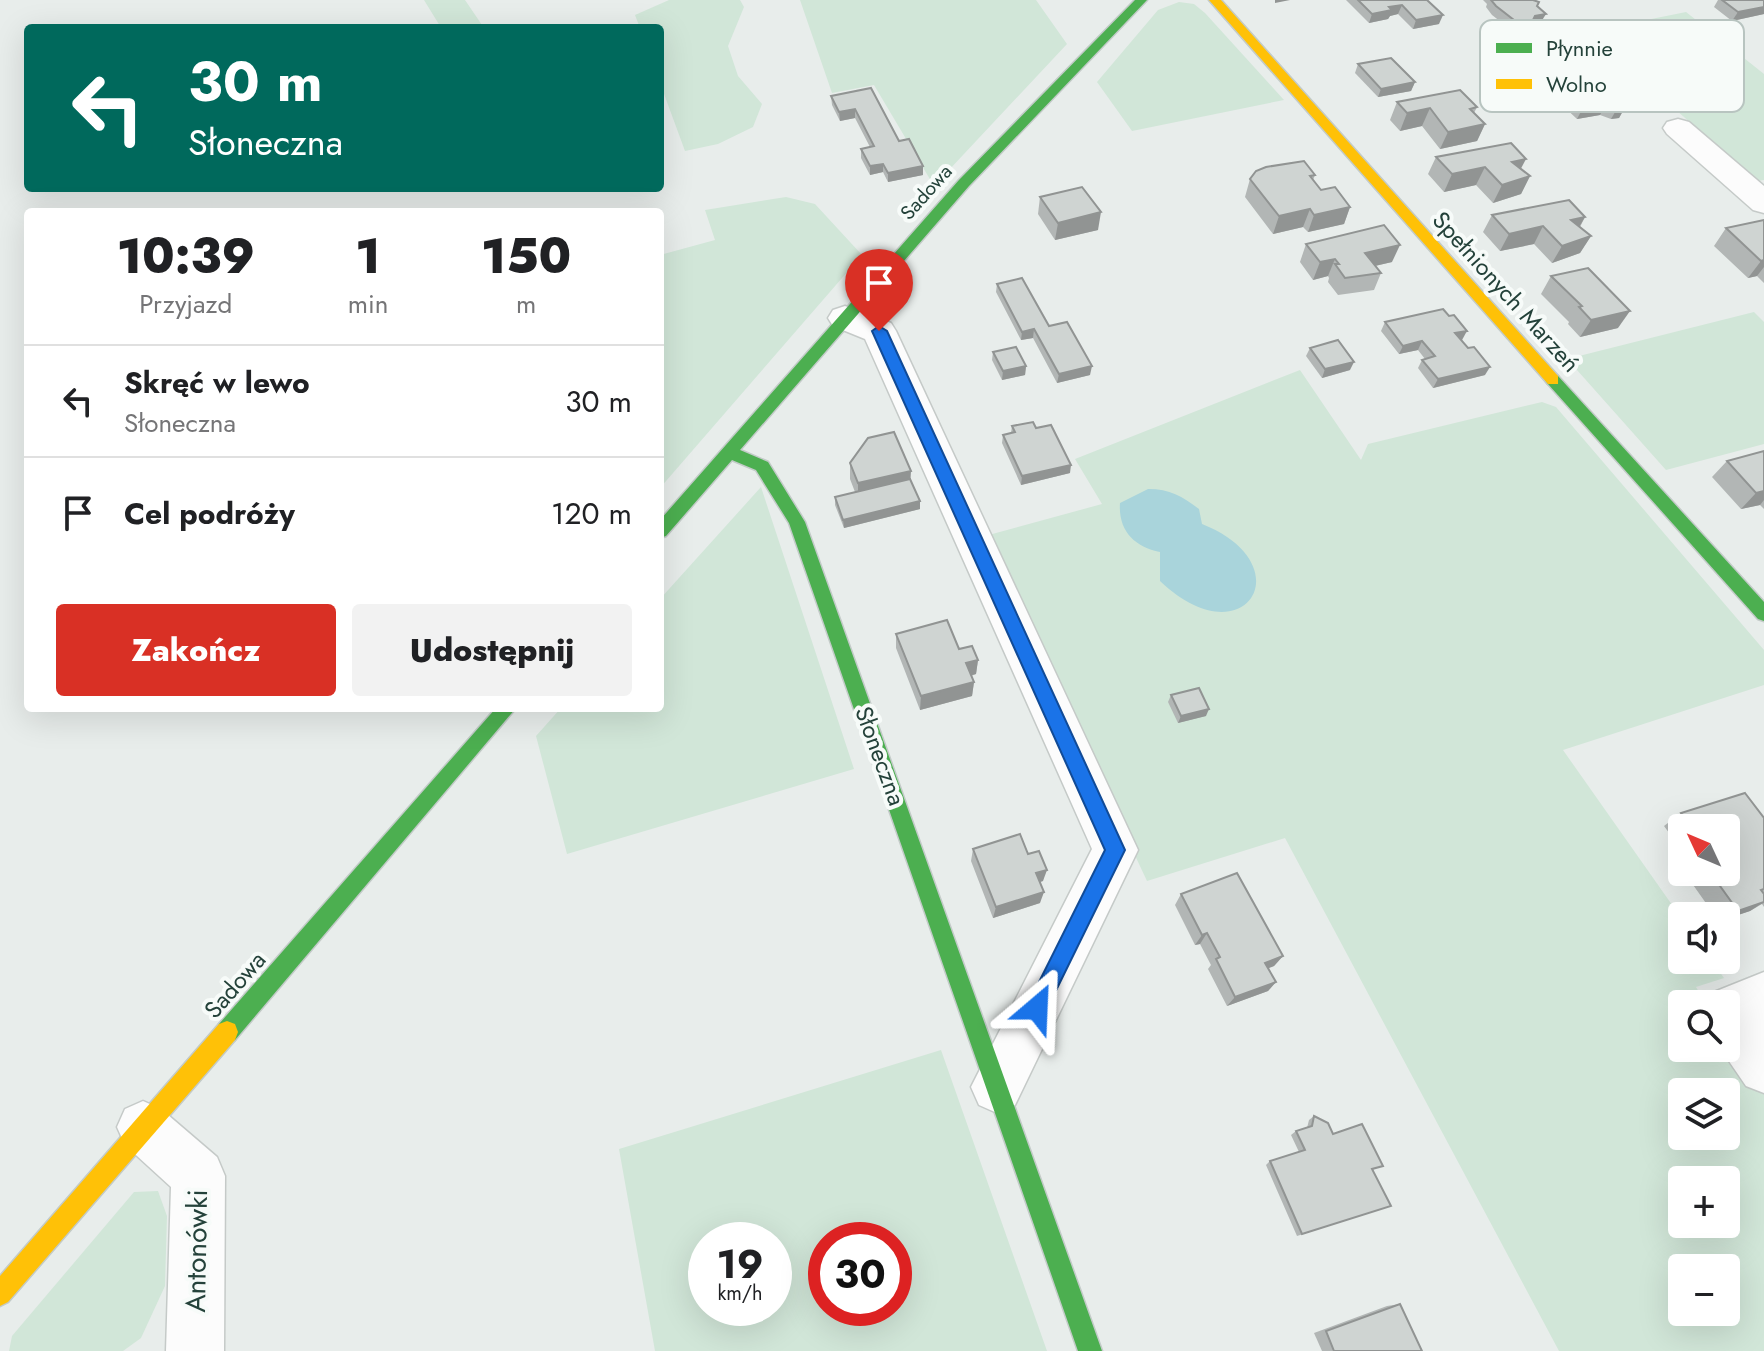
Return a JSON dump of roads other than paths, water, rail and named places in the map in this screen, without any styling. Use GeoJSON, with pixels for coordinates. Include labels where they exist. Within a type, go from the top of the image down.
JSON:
{"type":"FeatureCollection","features":[{"type":"Feature","properties":{"kind":"street","name":"Sadowa"},"geometry":{"type":"LineString","coordinates":[[664,526],[964,183],[1141,0]]}},
{"type":"Feature","properties":{"kind":"street","name":"Spełnionych Marzeń"},"geometry":{"type":"LineString","coordinates":[[1215,0],[1404,215],[1764,614]]}},
{"type":"Feature","properties":{"kind":"street"},"geometry":{"type":"LineString","coordinates":[[1678,128],[1764,203]]}},
{"type":"Feature","properties":{"kind":"street"},"geometry":{"type":"LineString","coordinates":[[845,318],[879,331],[1115,850],[997,1087]]}},
{"type":"Feature","properties":{"kind":"street","name":"Słoneczna"},"geometry":{"type":"LineString","coordinates":[[729,452],[762,466],[797,522],[1090,1351]]}},
{"type":"Feature","properties":{"kind":"street","name":"Sadowa"},"geometry":{"type":"LineString","coordinates":[[0,1294],[504,712]]}},
{"type":"Feature","properties":{"kind":"street"},"geometry":{"type":"LineString","coordinates":[[1740,1006],[1764,996]]}},
{"type":"Feature","properties":{"kind":"street"},"geometry":{"type":"LineString","coordinates":[[1740,1033],[1764,1068]]}},
{"type":"Feature","properties":{"kind":"street","name":"Antonówki"},"geometry":{"type":"LineString","coordinates":[[143,1127],[198,1176],[195,1351]]}},
{"type":"Feature","properties":{"kind":"water"},"geometry":{"type":"Polygon","coordinates":[[[1148,489],[1169,492],[1187,500],[1199,509],[1202,524],[1233,542],[1251,561],[1256,581],[1251,598],[1237,609],[1216,612],[1190,603],[1160,581],[1160,552],[1135,541],[1125,529],[1120,513],[1120,503],[1148,489]]]}}]}
